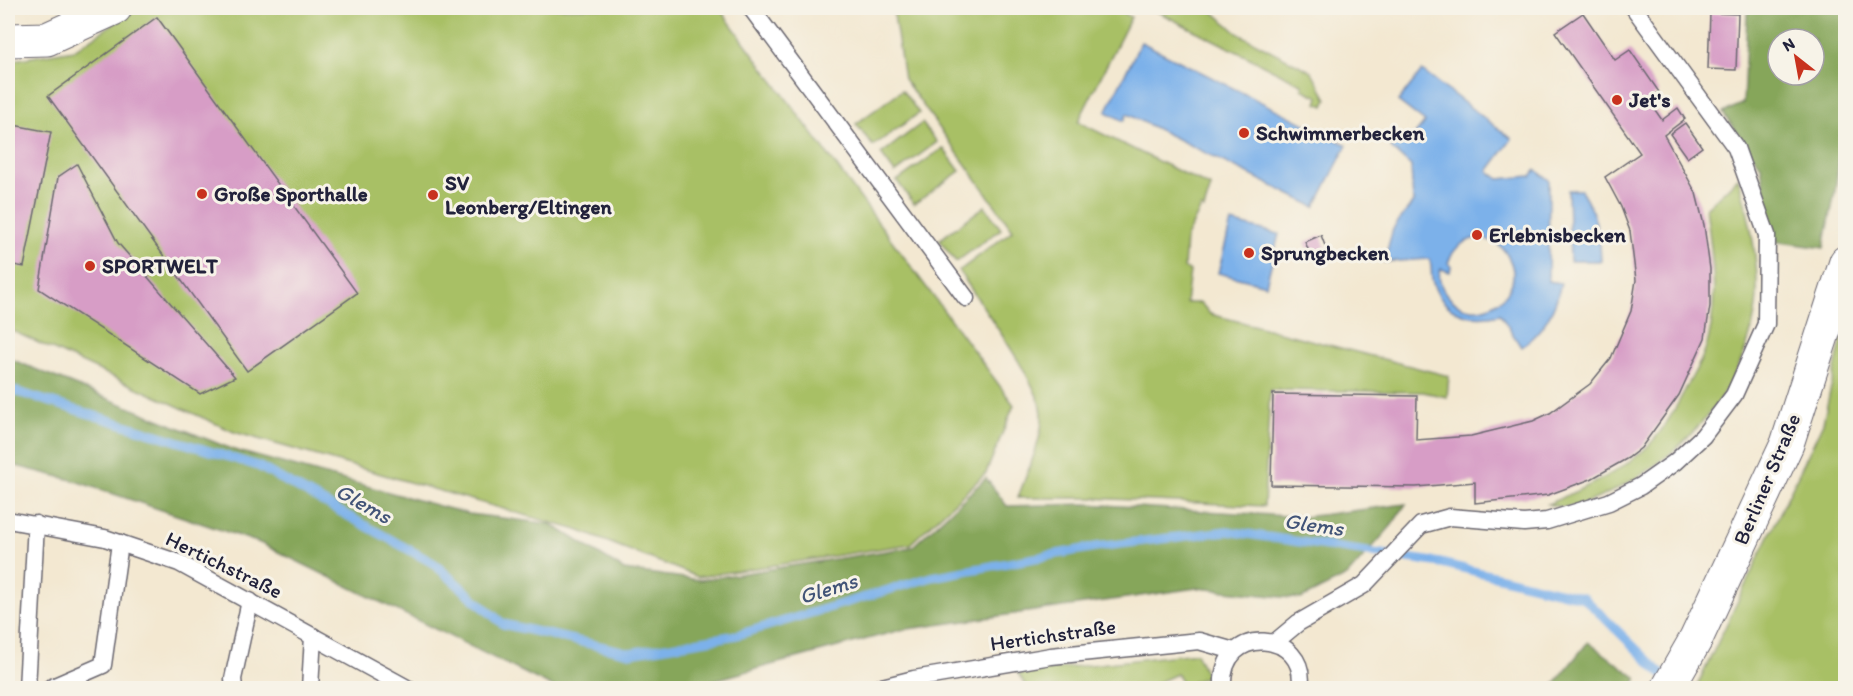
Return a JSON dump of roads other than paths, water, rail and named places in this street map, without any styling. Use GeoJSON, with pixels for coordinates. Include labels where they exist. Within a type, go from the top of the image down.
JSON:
{"type":"FeatureCollection","features":[{"type":"Feature","properties":{"kind":"main road"},"geometry":{"type":"LineString","coordinates":[[8,40],[47,39],[115,8]]}},
{"type":"Feature","properties":{"kind":"main road","name":"Berliner Straße"},"geometry":{"type":"LineString","coordinates":[[1668,688],[1696,639],[1786,444],[1845,262]]}},
{"type":"Feature","properties":{"kind":"lane"},"geometry":{"type":"LineString","coordinates":[[751,8],[966,298]]}},
{"type":"Feature","properties":{"kind":"lane"},"geometry":{"type":"LineString","coordinates":[[1274,643],[1298,623],[1364,585],[1421,525],[1450,517],[1524,523],[1547,521],[1609,502],[1641,486],[1675,462],[1704,436],[1734,396],[1766,324],[1767,236],[1736,148],[1634,8]]}},
{"type":"Feature","properties":{"kind":"lane","name":"Hertichstraße"},"geometry":{"type":"LineString","coordinates":[[8,520],[120,543],[179,563],[407,688]]}},
{"type":"Feature","properties":{"kind":"lane"},"geometry":{"type":"LineString","coordinates":[[27,688],[36,524]]}},
{"type":"Feature","properties":{"kind":"lane"},"geometry":{"type":"LineString","coordinates":[[50,688],[103,665],[120,543]]}},
{"type":"Feature","properties":{"kind":"lane"},"geometry":{"type":"LineString","coordinates":[[234,688],[233,679],[250,601]]}},
{"type":"Feature","properties":{"kind":"lane"},"geometry":{"type":"LineString","coordinates":[[310,688],[313,636]]}},
{"type":"Feature","properties":{"kind":"lane","name":"Hertichstraße"},"geometry":{"type":"LineString","coordinates":[[878,688],[1051,656],[1199,641],[1234,651]]}},
{"type":"Feature","properties":{"kind":"lane"},"geometry":{"type":"LineString","coordinates":[[1223,688],[1222,675],[1226,662],[1234,651],[1251,642],[1274,643],[1286,649],[1295,660],[1300,673],[1300,688]]}},
{"type":"Feature","properties":{"kind":"water","name":"Schwimmerbecken"},"geometry":{"type":"Polygon","coordinates":[[[1141,42],[1347,145],[1315,207],[1127,114],[1124,121],[1106,112],[1141,42]]]}},
{"type":"Feature","properties":{"kind":"water","name":"Erlebnisbecken"},"geometry":{"type":"Polygon","coordinates":[[[1422,71],[1512,139],[1488,171],[1499,179],[1531,176],[1536,170],[1549,180],[1548,281],[1561,283],[1552,311],[1542,327],[1521,347],[1500,314],[1469,315],[1460,313],[1444,302],[1433,283],[1429,259],[1384,262],[1393,229],[1413,202],[1411,166],[1391,148],[1399,137],[1408,143],[1425,122],[1398,101],[1422,71]],[[1476,238],[1458,247],[1448,263],[1451,266],[1450,272],[1441,269],[1439,275],[1447,295],[1458,305],[1471,309],[1484,308],[1496,303],[1506,294],[1512,283],[1513,269],[1501,247],[1490,240],[1476,238]]]}},
{"type":"Feature","properties":{"kind":"water"},"geometry":{"type":"Polygon","coordinates":[[[1568,190],[1581,190],[1594,215],[1600,242],[1601,261],[1570,261],[1568,190]]]}},
{"type":"Feature","properties":{"kind":"water","name":"Sprungbecken"},"geometry":{"type":"Polygon","coordinates":[[[1231,222],[1279,234],[1266,285],[1218,273],[1231,222]]]}},
{"type":"Feature","properties":{"kind":"waterway","name":"Glems"},"geometry":{"type":"LineString","coordinates":[[8,389],[258,466],[433,563],[503,624],[630,653],[737,635],[932,577],[1095,547],[1227,531],[1441,563],[1584,598],[1667,679]]}},
{"type":"Feature","properties":{"kind":"place","name":"Jet's"},"geometry":{"type":"Point","coordinates":[1617,100]}},
{"type":"Feature","properties":{"kind":"place","name":"Schwimmerbecken"},"geometry":{"type":"Point","coordinates":[1244,133]}},
{"type":"Feature","properties":{"kind":"place","name":"Große Sporthalle"},"geometry":{"type":"Point","coordinates":[202,194]}},
{"type":"Feature","properties":{"kind":"place","name":"SV Leonberg/Eltingen"},"geometry":{"type":"Point","coordinates":[433,195]}},
{"type":"Feature","properties":{"kind":"place","name":"Erlebnisbecken"},"geometry":{"type":"Point","coordinates":[1477,235]}},
{"type":"Feature","properties":{"kind":"place","name":"Sprungbecken"},"geometry":{"type":"Point","coordinates":[1249,253]}},
{"type":"Feature","properties":{"kind":"place","name":"SPORTWELT"},"geometry":{"type":"Point","coordinates":[90,266]}}]}
